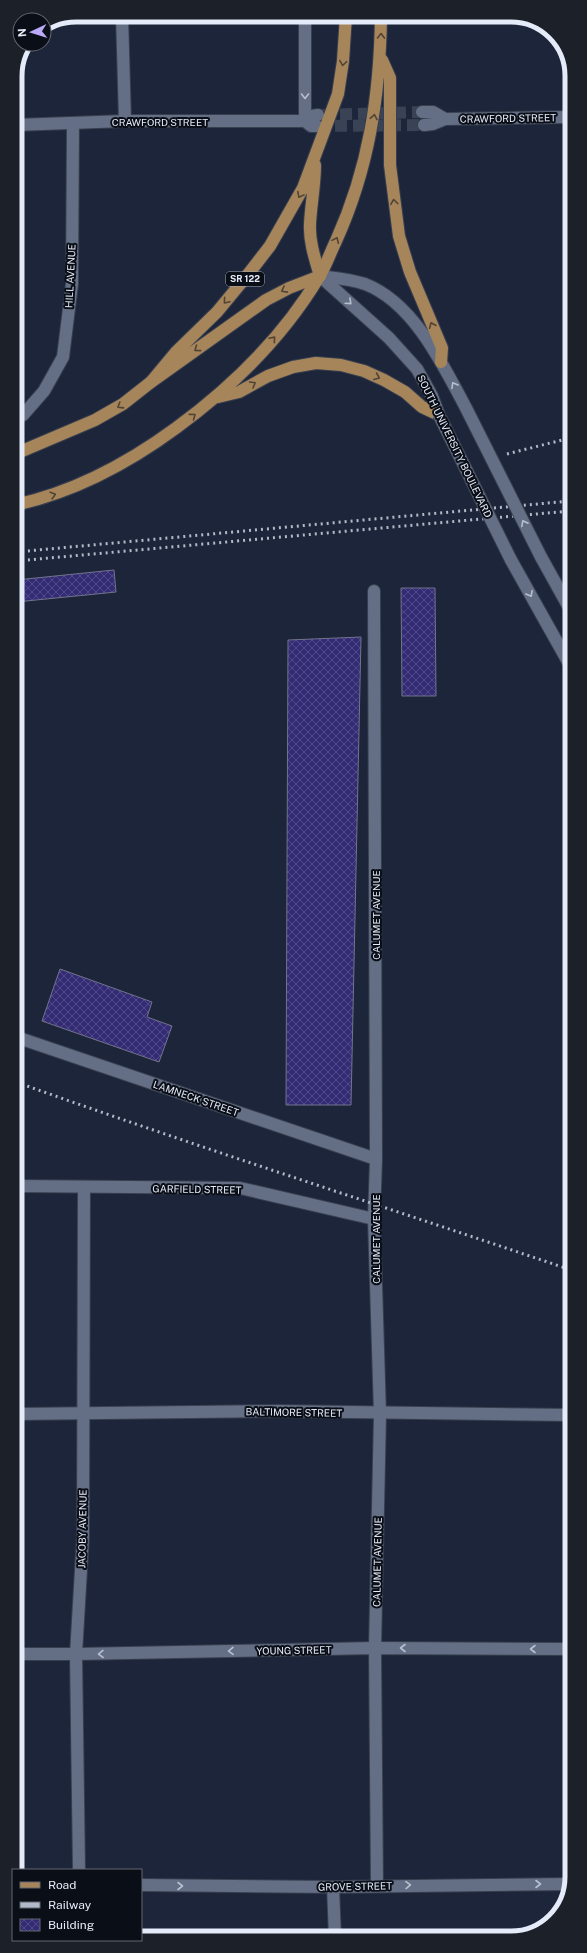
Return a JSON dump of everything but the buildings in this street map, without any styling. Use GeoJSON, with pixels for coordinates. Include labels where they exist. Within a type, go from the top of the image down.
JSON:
{"type":"FeatureCollection","features":[{"type":"Feature","properties":{"kind":"main road","name":"SR 122"},"geometry":{"type":"LineString","coordinates":[[22,451],[95,420],[123,404],[151,382],[176,352],[217,312],[270,246],[303,188],[338,94],[343,61],[346,22]]}},
{"type":"Feature","properties":{"kind":"main road"},"geometry":{"type":"LineString","coordinates":[[22,503],[93,480],[118,467],[153,444],[217,397],[255,359],[295,313],[320,276],[354,201],[375,110],[381,58],[381,22]]}},
{"type":"Feature","properties":{"kind":"main road"},"geometry":{"type":"LineString","coordinates":[[381,58],[390,78],[390,165],[399,236],[410,272],[442,348],[441,362]]}},
{"type":"Feature","properties":{"kind":"main road"},"geometry":{"type":"LineString","coordinates":[[315,159],[315,184],[310,225],[312,250],[320,276]]}},
{"type":"Feature","properties":{"kind":"main road"},"geometry":{"type":"LineString","coordinates":[[151,382],[266,300],[289,288],[320,276]]}},
{"type":"Feature","properties":{"kind":"main road"},"geometry":{"type":"LineString","coordinates":[[217,397],[239,392],[268,376],[293,367],[316,364],[341,365],[364,371],[384,380],[405,392],[422,407],[438,415]]}},
{"type":"Feature","properties":{"kind":"street"},"geometry":{"type":"LineString","coordinates":[[122,22],[125,121]]}},
{"type":"Feature","properties":{"kind":"street"},"geometry":{"type":"LineString","coordinates":[[305,22],[305,121]]}},
{"type":"Feature","properties":{"kind":"street","name":"CRAWFORD STREET"},"geometry":{"type":"LineString","coordinates":[[422,112],[433,112],[445,118]]}},
{"type":"Feature","properties":{"kind":"street","name":"CRAWFORD STREET"},"geometry":{"type":"LineString","coordinates":[[424,124],[433,124],[445,118],[565,117]]}},
{"type":"Feature","properties":{"kind":"street","name":"CRAWFORD STREET"},"geometry":{"type":"LineString","coordinates":[[22,125],[125,121],[305,121],[311,126],[318,121]]}},
{"type":"Feature","properties":{"kind":"street","name":"HILL AVENUE"},"geometry":{"type":"LineString","coordinates":[[22,413],[44,391],[63,357],[72,284],[72,123]]}},
{"type":"Feature","properties":{"kind":"street"},"geometry":{"type":"LineString","coordinates":[[320,276],[349,279],[367,285],[387,296],[410,317],[441,362],[466,408],[541,558],[565,600]]}},
{"type":"Feature","properties":{"kind":"street","name":"SOUTH UNIVERSITY BOULEVARD"},"geometry":{"type":"LineString","coordinates":[[320,276],[389,338],[417,369],[432,396],[438,415],[511,560],[565,656]]}},
{"type":"Feature","properties":{"kind":"street","name":"CALUMET AVENUE"},"geometry":{"type":"LineString","coordinates":[[374,591],[376,1159],[374,1219],[380,1414],[375,1648],[377,1886]]}},
{"type":"Feature","properties":{"kind":"street","name":"LAMNECK STREET"},"geometry":{"type":"LineString","coordinates":[[22,1039],[376,1159]]}},
{"type":"Feature","properties":{"kind":"street","name":"GARFIELD STREET"},"geometry":{"type":"LineString","coordinates":[[22,1186],[240,1188],[374,1219]]}},
{"type":"Feature","properties":{"kind":"street","name":"JACOBY AVENUE"},"geometry":{"type":"LineString","coordinates":[[79,1869],[76,1654],[83,1536],[84,1187]]}},
{"type":"Feature","properties":{"kind":"street","name":"BALTIMORE STREET"},"geometry":{"type":"LineString","coordinates":[[22,1414],[277,1411],[380,1414],[565,1415]]}},
{"type":"Feature","properties":{"kind":"street","name":"YOUNG STREET"},"geometry":{"type":"LineString","coordinates":[[22,1654],[375,1648],[565,1649]]}},
{"type":"Feature","properties":{"kind":"street","name":"GROVE STREET"},"geometry":{"type":"LineString","coordinates":[[142,1885],[564,1887]]}},
{"type":"Feature","properties":{"kind":"street"},"geometry":{"type":"LineString","coordinates":[[333,1887],[335,1931]]}},
{"type":"Feature","properties":{"kind":"tunnel"},"geometry":{"type":"LineString","coordinates":[[322,115],[422,112]]}},
{"type":"Feature","properties":{"kind":"tunnel"},"geometry":{"type":"LineString","coordinates":[[317,126],[424,125]]}},
{"type":"Feature","properties":{"kind":"railway"},"geometry":{"type":"LineString","coordinates":[[507,454],[565,439]]}},
{"type":"Feature","properties":{"kind":"railway"},"geometry":{"type":"LineString","coordinates":[[22,551],[565,501]]}},
{"type":"Feature","properties":{"kind":"railway"},"geometry":{"type":"LineString","coordinates":[[22,560],[565,511]]}},
{"type":"Feature","properties":{"kind":"railway"},"geometry":{"type":"LineString","coordinates":[[22,1084],[224,1154],[565,1268]]}}]}
